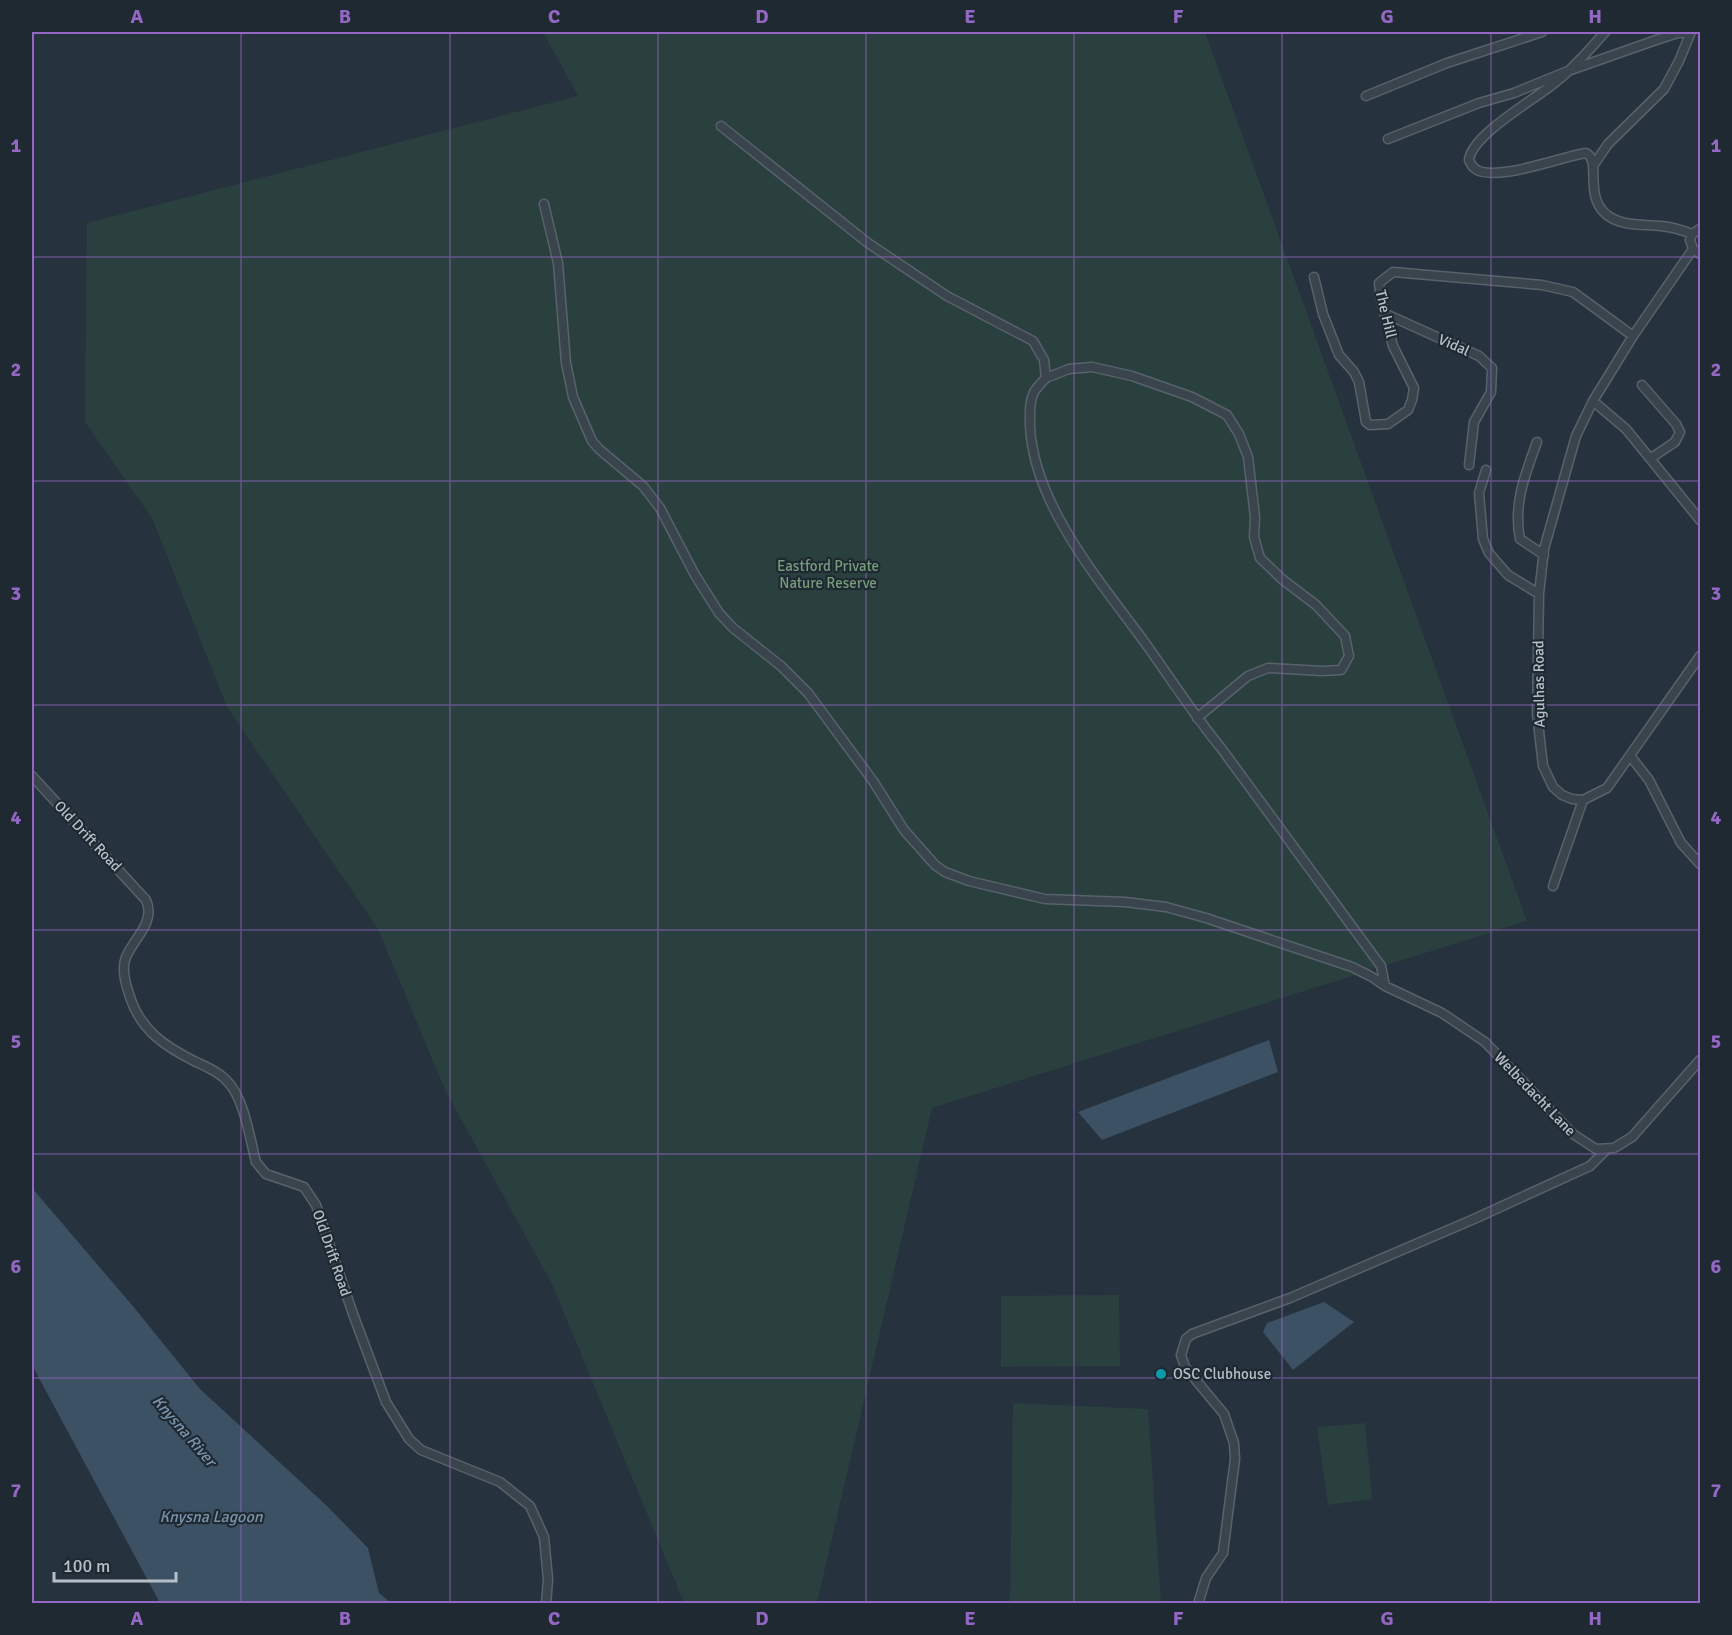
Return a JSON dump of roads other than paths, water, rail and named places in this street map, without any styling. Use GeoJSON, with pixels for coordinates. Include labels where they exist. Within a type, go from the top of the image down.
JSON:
{"type":"FeatureCollection","features":[{"type":"Feature","properties":{"kind":"street"},"geometry":{"type":"LineString","coordinates":[[1366,96],[1447,63],[1542,32]]}},
{"type":"Feature","properties":{"kind":"street"},"geometry":{"type":"LineString","coordinates":[[1605,32],[1557,81],[1503,120],[1473,146],[1469,160],[1473,168],[1483,173],[1495,173],[1539,166],[1586,153],[1593,166],[1592,180],[1595,199],[1605,213],[1614,220],[1624,223],[1696,232],[1690,240],[1697,251]]}},
{"type":"Feature","properties":{"kind":"street"},"geometry":{"type":"LineString","coordinates":[[1388,139],[1568,71],[1678,33],[1690,32],[1679,62],[1664,89],[1608,144],[1593,166]]}},
{"type":"Feature","properties":{"kind":"street"},"geometry":{"type":"LineString","coordinates":[[721,126],[868,243],[947,296],[1033,341],[1044,360],[1046,378]]}},
{"type":"Feature","properties":{"kind":"street","name":"Welbedacht Lane"},"geometry":{"type":"LineString","coordinates":[[544,204],[558,263],[566,363],[573,397],[592,441],[643,486],[660,508],[695,575],[719,613],[733,628],[781,666],[808,693],[873,781],[904,830],[935,865],[945,872],[969,881],[1045,899],[1166,907],[1206,918],[1352,967],[1385,986],[1442,1013],[1485,1042],[1573,1134],[1592,1147],[1606,1150]]}},
{"type":"Feature","properties":{"kind":"street","name":"Agulhas Road"},"geometry":{"type":"LineString","coordinates":[[1582,800],[1562,795],[1553,787],[1543,766],[1537,714],[1539,594],[1544,555],[1576,436],[1593,401],[1633,336],[1697,251]]}},
{"type":"Feature","properties":{"kind":"street","name":"The Hill"},"geometry":{"type":"LineString","coordinates":[[1314,278],[1323,314],[1339,355],[1354,372],[1359,382],[1366,422],[1371,425],[1388,424],[1408,410],[1414,388],[1393,346],[1381,300],[1379,283],[1393,272],[1542,285],[1573,292],[1633,336]]}},
{"type":"Feature","properties":{"kind":"street","name":"Vidal"},"geometry":{"type":"LineString","coordinates":[[1386,315],[1479,356],[1492,368],[1491,392],[1473,422],[1469,465]]}},
{"type":"Feature","properties":{"kind":"street"},"geometry":{"type":"LineString","coordinates":[[1197,718],[1248,676],[1268,668],[1322,672],[1341,670],[1349,656],[1345,636],[1316,605],[1283,580],[1260,558],[1254,537],[1255,517],[1248,458],[1239,434],[1227,415],[1192,397],[1132,376],[1092,367],[1069,369],[1046,378],[1034,393],[1030,409],[1033,452],[1048,498],[1085,560],[1197,718],[1381,966],[1385,986]]}},
{"type":"Feature","properties":{"kind":"street"},"geometry":{"type":"LineString","coordinates":[[1642,385],[1676,424],[1680,432],[1675,442],[1651,458]]}},
{"type":"Feature","properties":{"kind":"street"},"geometry":{"type":"LineString","coordinates":[[1593,401],[1626,429],[1701,520]]}},
{"type":"Feature","properties":{"kind":"street"},"geometry":{"type":"LineString","coordinates":[[1537,442],[1522,484],[1517,524],[1520,539],[1544,555]]}},
{"type":"Feature","properties":{"kind":"street"},"geometry":{"type":"LineString","coordinates":[[1486,470],[1479,493],[1481,523],[1489,553],[1508,575],[1539,594]]}},
{"type":"Feature","properties":{"kind":"street"},"geometry":{"type":"LineString","coordinates":[[1553,886],[1582,800],[1607,788],[1631,758],[1701,656]]}},
{"type":"Feature","properties":{"kind":"street"},"geometry":{"type":"LineString","coordinates":[[1631,758],[1649,780],[1681,843],[1701,864]]}},
{"type":"Feature","properties":{"kind":"street","name":"Old Drift Road"},"geometry":{"type":"LineString","coordinates":[[32,776],[146,900],[149,907],[147,923],[126,958],[124,969],[130,999],[138,1016],[149,1032],[159,1041],[210,1069],[228,1082],[237,1095],[256,1162],[261,1170],[304,1187],[310,1194],[322,1219],[353,1314],[386,1402],[410,1439],[421,1450],[500,1482],[530,1506],[544,1537],[548,1579],[546,1604]]}},
{"type":"Feature","properties":{"kind":"street"},"geometry":{"type":"LineString","coordinates":[[1198,1604],[1206,1578],[1223,1553],[1234,1459],[1233,1443],[1224,1414],[1185,1367],[1181,1355],[1186,1339],[1192,1334],[1290,1298],[1590,1166],[1606,1150],[1632,1137],[1701,1060]]}},
{"type":"Feature","properties":{"kind":"water"},"geometry":{"type":"Polygon","coordinates":[[[1269,1040],[1278,1072],[1102,1140],[1078,1112],[1269,1040]]]}},
{"type":"Feature","properties":{"kind":"water","name":"Knysna Lagoon"},"geometry":{"type":"Polygon","coordinates":[[[32,1188],[200,1389],[327,1506],[368,1548],[379,1593],[391,1603],[160,1603],[32,1365],[32,1188]]]}},
{"type":"Feature","properties":{"kind":"water"},"geometry":{"type":"Polygon","coordinates":[[[1324,1302],[1354,1322],[1293,1370],[1263,1332],[1267,1323],[1324,1302]]]}},
{"type":"Feature","properties":{"kind":"place","name":"OSC Clubhouse"},"geometry":{"type":"Point","coordinates":[1161,1374]}},
{"type":"Feature","properties":{"kind":"park label","name":"Eastford Private Nature Reserve"},"geometry":{"type":"Point","coordinates":[828,574]}},
{"type":"Feature","properties":{"kind":"water label","name":"Knysna River"},"geometry":{"type":"Point","coordinates":[184,1431]}}]}
